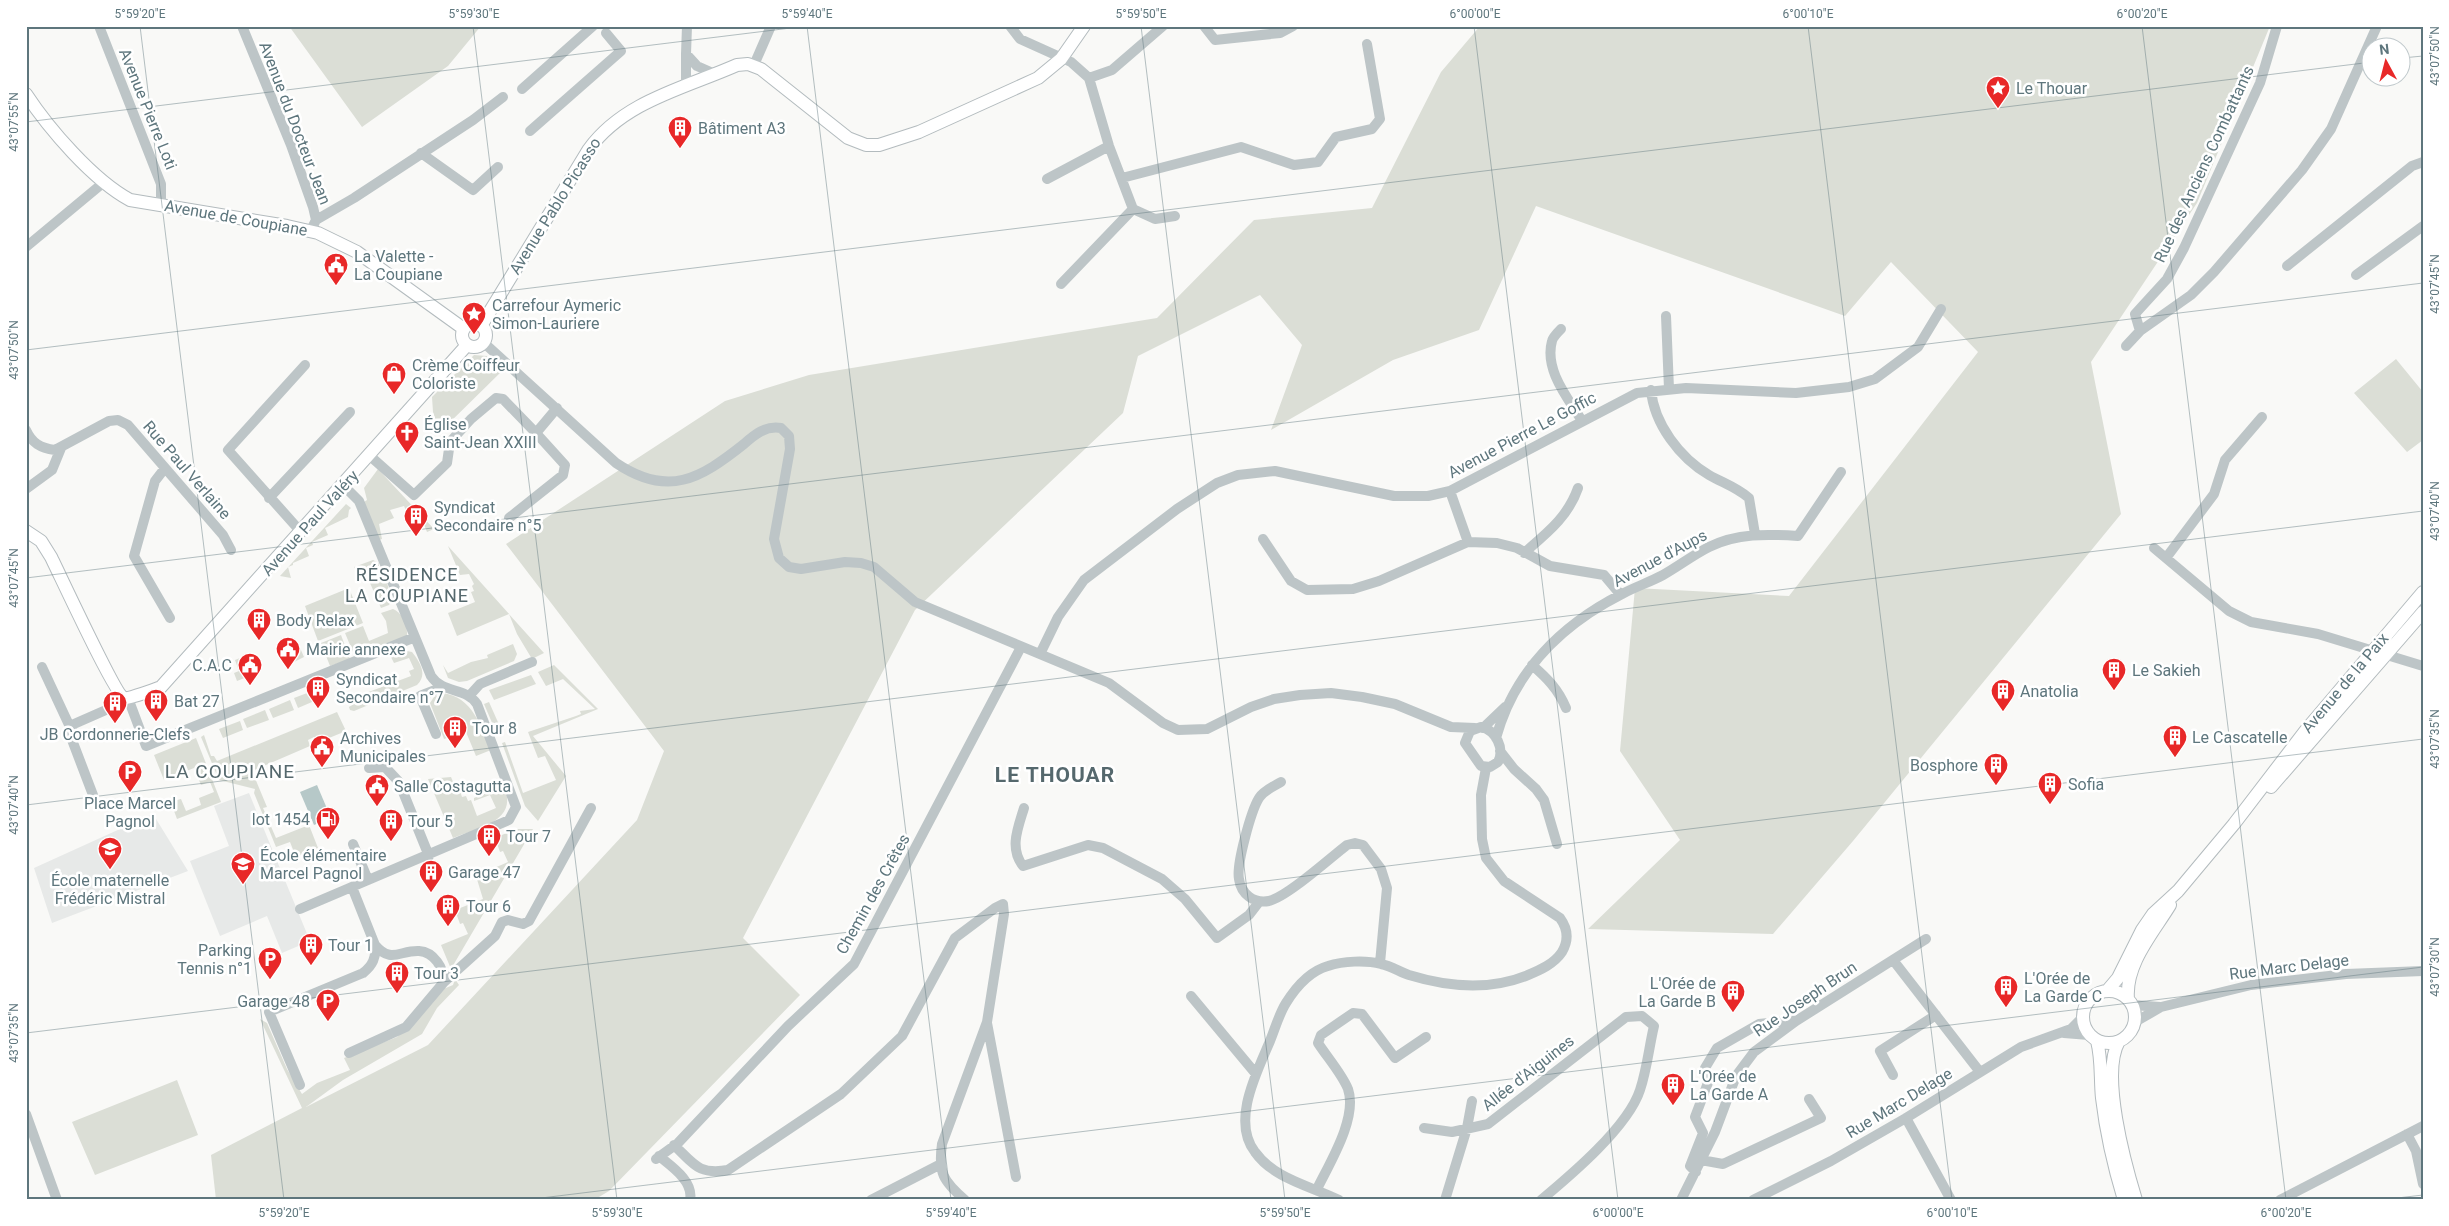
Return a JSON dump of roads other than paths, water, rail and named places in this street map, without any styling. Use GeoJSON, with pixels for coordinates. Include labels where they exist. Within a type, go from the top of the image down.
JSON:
{"type":"FeatureCollection","features":[{"type":"Feature","properties":{"kind":"main road"},"geometry":{"type":"LineString","coordinates":[[754,66],[848,138],[866,145],[879,145],[919,132],[1026,85],[1038,78],[1061,59],[1084,26]]}},
{"type":"Feature","properties":{"kind":"main road","name":"Avenue Pablo Picasso"},"geometry":{"type":"LineString","coordinates":[[481,326],[598,137],[621,117],[635,108],[738,65],[754,66]]}},
{"type":"Feature","properties":{"kind":"main road","name":"Avenue de Coupiane"},"geometry":{"type":"LineString","coordinates":[[27,95],[39,113],[103,182],[130,200],[314,226],[357,252],[464,329]]}},
{"type":"Feature","properties":{"kind":"main road"},"geometry":{"type":"LineString","coordinates":[[471,324],[481,326],[486,334],[483,342],[478,347],[467,345],[462,336],[464,329],[471,324]]}},
{"type":"Feature","properties":{"kind":"main road","name":"Avenue Paul Valéry"},"geometry":{"type":"LineString","coordinates":[[123,694],[146,692],[161,687],[370,456],[467,345]]}},
{"type":"Feature","properties":{"kind":"main road"},"geometry":{"type":"LineString","coordinates":[[26,530],[41,540],[123,694]]}},
{"type":"Feature","properties":{"kind":"main road","name":"Avenue de la Paix"},"geometry":{"type":"LineString","coordinates":[[2107,991],[2123,971],[2131,951],[2148,922],[2178,891],[2234,824],[2306,730],[2423,592]]}},
{"type":"Feature","properties":{"kind":"main road","name":"Avenue de la Paix"},"geometry":{"type":"LineString","coordinates":[[2234,824],[2255,807],[2423,612]]}},
{"type":"Feature","properties":{"kind":"main road","name":"Avenue de la Paix"},"geometry":{"type":"LineString","coordinates":[[2130,1002],[2128,984],[2131,973],[2150,936],[2178,891]]}},
{"type":"Feature","properties":{"kind":"main road"},"geometry":{"type":"LineString","coordinates":[[2093,1038],[2112,1043],[2127,1037],[2135,1022],[2130,1002],[2118,992],[2107,991],[2094,995],[2089,999],[2082,1018],[2101,1058],[2102,1096],[2109,1139],[2124,1200]]}},
{"type":"Feature","properties":{"kind":"main road"},"geometry":{"type":"LineString","coordinates":[[2120,1041],[2113,1058],[2113,1096],[2120,1136],[2136,1200]]}},
{"type":"Feature","properties":{"kind":"street","name":"Avenue Pierre Loti"},"geometry":{"type":"LineString","coordinates":[[99,26],[161,184],[162,204]]}},
{"type":"Feature","properties":{"kind":"street","name":"Avenue du Docteur Jean"},"geometry":{"type":"LineString","coordinates":[[242,26],[291,145],[314,226]]}},
{"type":"Feature","properties":{"kind":"street"},"geometry":{"type":"LineString","coordinates":[[522,89],[593,26]]}},
{"type":"Feature","properties":{"kind":"street"},"geometry":{"type":"LineString","coordinates":[[686,86],[687,26]]}},
{"type":"Feature","properties":{"kind":"street"},"geometry":{"type":"LineString","coordinates":[[754,66],[771,26]]}},
{"type":"Feature","properties":{"kind":"street"},"geometry":{"type":"LineString","coordinates":[[1010,26],[1020,39],[1070,62],[1089,78],[1109,146],[1133,209],[1155,218],[1175,216]]}},
{"type":"Feature","properties":{"kind":"street"},"geometry":{"type":"LineString","coordinates":[[1089,78],[1112,70],[1163,26]]}},
{"type":"Feature","properties":{"kind":"street"},"geometry":{"type":"LineString","coordinates":[[1204,26],[1215,40],[1280,32],[1293,26]]}},
{"type":"Feature","properties":{"kind":"street","name":"Rue des Anciens Combattants"},"geometry":{"type":"LineString","coordinates":[[2140,331],[2135,314],[2167,279],[2184,248],[2260,83],[2278,26]]}},
{"type":"Feature","properties":{"kind":"street"},"geometry":{"type":"LineString","coordinates":[[2126,346],[2140,331],[2191,295],[2203,284],[2302,170],[2332,129],[2377,26]]}},
{"type":"Feature","properties":{"kind":"street"},"geometry":{"type":"LineString","coordinates":[[530,132],[621,51],[605,28]]}},
{"type":"Feature","properties":{"kind":"street"},"geometry":{"type":"LineString","coordinates":[[1122,178],[1241,147],[1294,165],[1318,162],[1336,137],[1372,129],[1380,119],[1367,44]]}},
{"type":"Feature","properties":{"kind":"street"},"geometry":{"type":"LineString","coordinates":[[686,54],[697,66],[716,74]]}},
{"type":"Feature","properties":{"kind":"street"},"geometry":{"type":"LineString","coordinates":[[314,226],[474,120],[503,97]]}},
{"type":"Feature","properties":{"kind":"street"},"geometry":{"type":"LineString","coordinates":[[1047,180],[1109,146]]}},
{"type":"Feature","properties":{"kind":"street"},"geometry":{"type":"LineString","coordinates":[[421,154],[473,190],[498,166]]}},
{"type":"Feature","properties":{"kind":"street"},"geometry":{"type":"LineString","coordinates":[[2286,266],[2412,166],[2423,162]]}},
{"type":"Feature","properties":{"kind":"street"},"geometry":{"type":"LineString","coordinates":[[26,247],[103,182]]}},
{"type":"Feature","properties":{"kind":"street"},"geometry":{"type":"LineString","coordinates":[[1061,284],[1133,209]]}},
{"type":"Feature","properties":{"kind":"street"},"geometry":{"type":"LineString","coordinates":[[2356,275],[2423,226]]}},
{"type":"Feature","properties":{"kind":"street","name":"Avenue Pierre Le Goffic"},"geometry":{"type":"LineString","coordinates":[[1040,654],[1058,617],[1084,580],[1176,509],[1217,483],[1238,475],[1275,471],[1394,496],[1428,496],[1450,491],[1637,393],[1651,390],[1686,388],[1796,393],[1850,387],[1875,379],[1918,347],[1940,309]]}},
{"type":"Feature","properties":{"kind":"street"},"geometry":{"type":"LineString","coordinates":[[1666,316],[1669,389]]}},
{"type":"Feature","properties":{"kind":"street"},"geometry":{"type":"LineString","coordinates":[[1561,329],[1552,340],[1552,365],[1559,383],[1582,421]]}},
{"type":"Feature","properties":{"kind":"street"},"geometry":{"type":"LineString","coordinates":[[483,342],[616,463],[638,476],[654,481],[680,480],[706,472],[762,431],[781,428],[790,436],[790,449],[774,539],[779,558],[789,567],[801,569],[845,562],[861,562],[874,567],[915,602],[1109,683],[1163,724],[1178,730],[1207,729],[1251,707],[1274,699],[1300,695],[1331,694],[1362,697],[1395,704],[1451,727],[1479,728],[1492,732],[1496,738],[1500,757],[1490,766],[1481,795]]}},
{"type":"Feature","properties":{"kind":"street"},"geometry":{"type":"LineString","coordinates":[[301,532],[228,450],[305,365]]}},
{"type":"Feature","properties":{"kind":"street"},"geometry":{"type":"LineString","coordinates":[[1651,390],[1657,416],[1679,449],[1708,474],[1738,488],[1749,498],[1755,534]]}},
{"type":"Feature","properties":{"kind":"street"},"geometry":{"type":"LineString","coordinates":[[370,456],[414,495],[447,463],[450,442],[496,398],[503,399],[565,465],[563,475],[509,518]]}},
{"type":"Feature","properties":{"kind":"street"},"geometry":{"type":"LineString","coordinates":[[536,433],[557,408]]}},
{"type":"Feature","properties":{"kind":"street"},"geometry":{"type":"LineString","coordinates":[[269,498],[350,412]]}},
{"type":"Feature","properties":{"kind":"street"},"geometry":{"type":"LineString","coordinates":[[2166,558],[2214,494],[2225,460],[2262,417]]}},
{"type":"Feature","properties":{"kind":"street","name":"Rue Paul Verlaine"},"geometry":{"type":"LineString","coordinates":[[61,448],[99,424],[118,420],[128,425],[223,534],[231,550]]}},
{"type":"Feature","properties":{"kind":"street"},"geometry":{"type":"LineString","coordinates":[[26,430],[36,444],[45,449],[61,448],[52,470],[26,489]]}},
{"type":"Feature","properties":{"kind":"street"},"geometry":{"type":"LineString","coordinates":[[165,468],[155,482],[134,556],[170,618]]}},
{"type":"Feature","properties":{"kind":"street","name":"Avenue d'Aups"},"geometry":{"type":"LineString","coordinates":[[1496,738],[1505,707],[1524,673],[1554,640],[1620,594],[1663,575],[1709,546],[1755,534],[1798,536],[1841,472]]}},
{"type":"Feature","properties":{"kind":"street"},"geometry":{"type":"LineString","coordinates":[[300,909],[429,856],[509,820],[515,812],[516,802],[477,704],[470,695],[443,687],[436,683],[431,676],[359,501],[343,486]]}},
{"type":"Feature","properties":{"kind":"street"},"geometry":{"type":"LineString","coordinates":[[1524,553],[1557,526],[1574,500],[1578,488]]}},
{"type":"Feature","properties":{"kind":"street"},"geometry":{"type":"LineString","coordinates":[[1450,491],[1468,542]]}},
{"type":"Feature","properties":{"kind":"street"},"geometry":{"type":"LineString","coordinates":[[1263,539],[1291,581],[1307,590],[1353,589],[1379,581],[1468,542],[1496,543],[1517,548],[1550,566],[1604,575],[1620,594]]}},
{"type":"Feature","properties":{"kind":"street"},"geometry":{"type":"LineString","coordinates":[[2154,548],[2229,611],[2251,622],[2318,634],[2423,666]]}},
{"type":"Feature","properties":{"kind":"street"},"geometry":{"type":"LineString","coordinates":[[70,727],[123,694],[146,746],[415,637]]}},
{"type":"Feature","properties":{"kind":"street","name":"Chemin des Crêtes"},"geometry":{"type":"LineString","coordinates":[[690,1200],[690,1192],[686,1182],[675,1169],[657,1158],[674,1145],[735,1084],[788,1026],[854,964],[1020,647]]}},
{"type":"Feature","properties":{"kind":"street"},"geometry":{"type":"LineString","coordinates":[[470,695],[480,684],[532,662]]}},
{"type":"Feature","properties":{"kind":"street"},"geometry":{"type":"LineString","coordinates":[[1532,665],[1553,685],[1566,708]]}},
{"type":"Feature","properties":{"kind":"street"},"geometry":{"type":"LineString","coordinates":[[42,667],[70,727],[70,737],[93,795]]}},
{"type":"Feature","properties":{"kind":"street"},"geometry":{"type":"LineString","coordinates":[[436,734],[420,696],[443,687]]}},
{"type":"Feature","properties":{"kind":"street","name":"Avenue d'Aups"},"geometry":{"type":"LineString","coordinates":[[1479,728],[1505,707]]}},
{"type":"Feature","properties":{"kind":"street"},"geometry":{"type":"LineString","coordinates":[[1451,727],[1481,766],[1514,769]]}},
{"type":"Feature","properties":{"kind":"street"},"geometry":{"type":"LineString","coordinates":[[1465,743],[1467,736],[1479,728]]}},
{"type":"Feature","properties":{"kind":"street"},"geometry":{"type":"LineString","coordinates":[[1500,751],[1514,769],[1536,789],[1544,800],[1557,844]]}},
{"type":"Feature","properties":{"kind":"street"},"geometry":{"type":"LineString","coordinates":[[1339,1200],[1270,1169],[1254,1152],[1245,1124],[1246,1109],[1256,1074],[1286,1004],[1308,977],[1327,966],[1344,963],[1380,964],[1410,975],[1455,984],[1491,986],[1513,981],[1543,969],[1560,956],[1567,943],[1565,926],[1560,918],[1504,881],[1486,858],[1482,839],[1481,795],[1475,760]]}},
{"type":"Feature","properties":{"kind":"street"},"geometry":{"type":"LineString","coordinates":[[369,768],[385,767],[399,782],[429,856]]}},
{"type":"Feature","properties":{"kind":"street"},"geometry":{"type":"LineString","coordinates":[[1281,782],[1260,796],[1250,818],[1238,877],[1242,890],[1252,899],[1259,902],[1271,901],[1300,883],[1347,845],[1363,844],[1381,869],[1387,888],[1380,964]]}},
{"type":"Feature","properties":{"kind":"street"},"geometry":{"type":"LineString","coordinates":[[348,1053],[406,1027],[444,982],[495,936],[502,922],[508,920],[523,924],[529,921],[591,808]]}},
{"type":"Feature","properties":{"kind":"street"},"geometry":{"type":"LineString","coordinates":[[1024,808],[1015,849],[1016,857],[1023,866],[1088,845],[1103,848],[1162,879],[1185,899],[1217,938],[1249,915],[1259,902]]}},
{"type":"Feature","properties":{"kind":"street"},"geometry":{"type":"LineString","coordinates":[[353,844],[368,880]]}},
{"type":"Feature","properties":{"kind":"street"},"geometry":{"type":"LineString","coordinates":[[300,1086],[268,1012],[363,973],[374,962],[376,955],[375,945],[352,887]]}},
{"type":"Feature","properties":{"kind":"street"},"geometry":{"type":"LineString","coordinates":[[674,1145],[698,1169],[712,1173],[728,1170],[841,1094],[902,1036],[955,938],[995,908],[1004,904],[987,1022],[942,1144],[939,1165],[950,1187],[965,1200]]}},
{"type":"Feature","properties":{"kind":"street","name":"Rue Joseph Brun"},"geometry":{"type":"LineString","coordinates":[[1682,1199],[1715,1132],[1736,1076],[1754,1052],[1798,1020],[1926,938]]}},
{"type":"Feature","properties":{"kind":"street"},"geometry":{"type":"LineString","coordinates":[[375,945],[382,952],[389,955],[420,951],[428,954],[440,964],[444,982]]}},
{"type":"Feature","properties":{"kind":"street"},"geometry":{"type":"LineString","coordinates":[[1893,960],[1980,1072]]}},
{"type":"Feature","properties":{"kind":"street","name":"Rue Marc Delage"},"geometry":{"type":"LineString","coordinates":[[2135,1022],[2161,1007],[2232,989],[2269,982],[2346,974],[2423,971]]}},
{"type":"Feature","properties":{"kind":"street"},"geometry":{"type":"LineString","coordinates":[[1190,996],[1256,1074]]}},
{"type":"Feature","properties":{"kind":"street","name":"Rue Marc Delage"},"geometry":{"type":"LineString","coordinates":[[2130,1002],[2161,1007]]}},
{"type":"Feature","properties":{"kind":"street"},"geometry":{"type":"LineString","coordinates":[[1317,1189],[1346,1128],[1349,1109],[1348,1090],[1318,1043],[1320,1035],[1353,1013],[1362,1014],[1395,1058],[1426,1036]]}},
{"type":"Feature","properties":{"kind":"street"},"geometry":{"type":"LineString","coordinates":[[1893,1075],[1880,1051],[1936,1015]]}},
{"type":"Feature","properties":{"kind":"street","name":"Allée d'Aiguines"},"geometry":{"type":"LineString","coordinates":[[1424,1128],[1452,1132],[1488,1124],[1626,1017],[1642,1016],[1654,1026],[1640,1091],[1617,1129],[1568,1178],[1541,1200]]}},
{"type":"Feature","properties":{"kind":"street","name":"Rue Marc Delage"},"geometry":{"type":"LineString","coordinates":[[1753,1200],[1831,1161],[1906,1118],[2021,1047],[2071,1028],[2082,1018]]}},
{"type":"Feature","properties":{"kind":"street"},"geometry":{"type":"LineString","coordinates":[[1696,1172],[1690,1166],[1703,1134],[1695,1118],[1709,1080],[1704,1068],[1716,1048],[1759,1024],[1798,1020]]}},
{"type":"Feature","properties":{"kind":"street"},"geometry":{"type":"LineString","coordinates":[[987,1022],[1016,1177]]}},
{"type":"Feature","properties":{"kind":"street","name":"Rue Marc Delage"},"geometry":{"type":"LineString","coordinates":[[2060,1033],[2093,1038]]}},
{"type":"Feature","properties":{"kind":"street"},"geometry":{"type":"LineString","coordinates":[[1702,1160],[1723,1164],[1821,1118],[1809,1100]]}},
{"type":"Feature","properties":{"kind":"street"},"geometry":{"type":"LineString","coordinates":[[1445,1200],[1467,1128],[1472,1101]]}},
{"type":"Feature","properties":{"kind":"street"},"geometry":{"type":"LineString","coordinates":[[26,1114],[57,1200]]}},
{"type":"Feature","properties":{"kind":"street"},"geometry":{"type":"LineString","coordinates":[[1906,1118],[1951,1200]]}},
{"type":"Feature","properties":{"kind":"street"},"geometry":{"type":"LineString","coordinates":[[2280,1200],[2423,1126]]}},
{"type":"Feature","properties":{"kind":"street"},"geometry":{"type":"LineString","coordinates":[[2408,1134],[2416,1151],[2423,1184]]}},
{"type":"Feature","properties":{"kind":"street"},"geometry":{"type":"LineString","coordinates":[[871,1200],[939,1165]]}},
{"type":"Feature","properties":{"kind":"place","name":"Le Thouar"},"geometry":{"type":"Point","coordinates":[1998,109]}},
{"type":"Feature","properties":{"kind":"place","name":"Bâtiment A3"},"geometry":{"type":"Point","coordinates":[680,149]}},
{"type":"Feature","properties":{"kind":"place","name":"La Valette - La Coupiane"},"geometry":{"type":"Point","coordinates":[336,286]}},
{"type":"Feature","properties":{"kind":"place","name":"Carrefour Aymeric Simon-Lauriere"},"geometry":{"type":"Point","coordinates":[474,335]}},
{"type":"Feature","properties":{"kind":"place","name":"Crème Coiffeur Coloriste"},"geometry":{"type":"Point","coordinates":[394,395]}},
{"type":"Feature","properties":{"kind":"place","name":"Église Saint-Jean XXIII"},"geometry":{"type":"Point","coordinates":[407,454]}},
{"type":"Feature","properties":{"kind":"place","name":"Syndicat Secondaire n°5"},"geometry":{"type":"Point","coordinates":[416,537]}},
{"type":"Feature","properties":{"kind":"place","name":"Body Relax"},"geometry":{"type":"Point","coordinates":[259,641]}},
{"type":"Feature","properties":{"kind":"place","name":"Mairie annexe"},"geometry":{"type":"Point","coordinates":[288,670]}},
{"type":"Feature","properties":{"kind":"place","name":"C.A.C"},"geometry":{"type":"Point","coordinates":[250,686]}},
{"type":"Feature","properties":{"kind":"place","name":"Le Sakieh"},"geometry":{"type":"Point","coordinates":[2114,691]}},
{"type":"Feature","properties":{"kind":"place","name":"Syndicat Secondaire n°7"},"geometry":{"type":"Point","coordinates":[318,709]}},
{"type":"Feature","properties":{"kind":"place","name":"Anatolia"},"geometry":{"type":"Point","coordinates":[2003,712]}},
{"type":"Feature","properties":{"kind":"place","name":"Bat 27"},"geometry":{"type":"Point","coordinates":[156,722]}},
{"type":"Feature","properties":{"kind":"place","name":"JB Cordonnerie-Clefs"},"geometry":{"type":"Point","coordinates":[115,724]}},
{"type":"Feature","properties":{"kind":"place","name":"Tour 8"},"geometry":{"type":"Point","coordinates":[455,749]}},
{"type":"Feature","properties":{"kind":"place","name":"Le Cascatelle"},"geometry":{"type":"Point","coordinates":[2175,758]}},
{"type":"Feature","properties":{"kind":"place","name":"Archives Municipales"},"geometry":{"type":"Point","coordinates":[322,768]}},
{"type":"Feature","properties":{"kind":"place","name":"Bosphore"},"geometry":{"type":"Point","coordinates":[1996,786]}},
{"type":"Feature","properties":{"kind":"place","name":"Place Marcel Pagnol"},"geometry":{"type":"Point","coordinates":[130,793]}},
{"type":"Feature","properties":{"kind":"place","name":"Sofia"},"geometry":{"type":"Point","coordinates":[2050,805]}},
{"type":"Feature","properties":{"kind":"place","name":"Salle Costagutta"},"geometry":{"type":"Point","coordinates":[377,807]}},
{"type":"Feature","properties":{"kind":"place","name":"lot 1454"},"geometry":{"type":"Point","coordinates":[328,840]}},
{"type":"Feature","properties":{"kind":"place","name":"Tour 5"},"geometry":{"type":"Point","coordinates":[391,842]}},
{"type":"Feature","properties":{"kind":"place","name":"Tour 7"},"geometry":{"type":"Point","coordinates":[489,857]}},
{"type":"Feature","properties":{"kind":"place","name":"École maternelle Frédéric Mistral"},"geometry":{"type":"Point","coordinates":[110,870]}},
{"type":"Feature","properties":{"kind":"place","name":"École élémentaire Marcel Pagnol"},"geometry":{"type":"Point","coordinates":[243,885]}},
{"type":"Feature","properties":{"kind":"place","name":"Garage 47"},"geometry":{"type":"Point","coordinates":[431,893]}},
{"type":"Feature","properties":{"kind":"place","name":"Tour 6"},"geometry":{"type":"Point","coordinates":[448,927]}},
{"type":"Feature","properties":{"kind":"place","name":"Tour 1"},"geometry":{"type":"Point","coordinates":[311,966]}},
{"type":"Feature","properties":{"kind":"place","name":"Parking Tennis n°1"},"geometry":{"type":"Point","coordinates":[270,980]}},
{"type":"Feature","properties":{"kind":"place","name":"Tour 3"},"geometry":{"type":"Point","coordinates":[397,994]}},
{"type":"Feature","properties":{"kind":"place","name":"L'Orée de La Garde C"},"geometry":{"type":"Point","coordinates":[2006,1008]}},
{"type":"Feature","properties":{"kind":"place","name":"L'Orée de La Garde B"},"geometry":{"type":"Point","coordinates":[1733,1013]}},
{"type":"Feature","properties":{"kind":"place","name":"Garage 48"},"geometry":{"type":"Point","coordinates":[328,1022]}},
{"type":"Feature","properties":{"kind":"place","name":"L'Orée de La Garde A"},"geometry":{"type":"Point","coordinates":[1673,1106]}},
{"type":"Feature","properties":{"kind":"district","name":"RÉSIDENCE LA COUPIANE"},"geometry":{"type":"Point","coordinates":[407,584]}},
{"type":"Feature","properties":{"kind":"district","name":"LA COUPIANE"},"geometry":{"type":"Point","coordinates":[230,771]}},
{"type":"Feature","properties":{"kind":"district","name":"LE THOUAR"},"geometry":{"type":"Point","coordinates":[1055,775]}}]}
